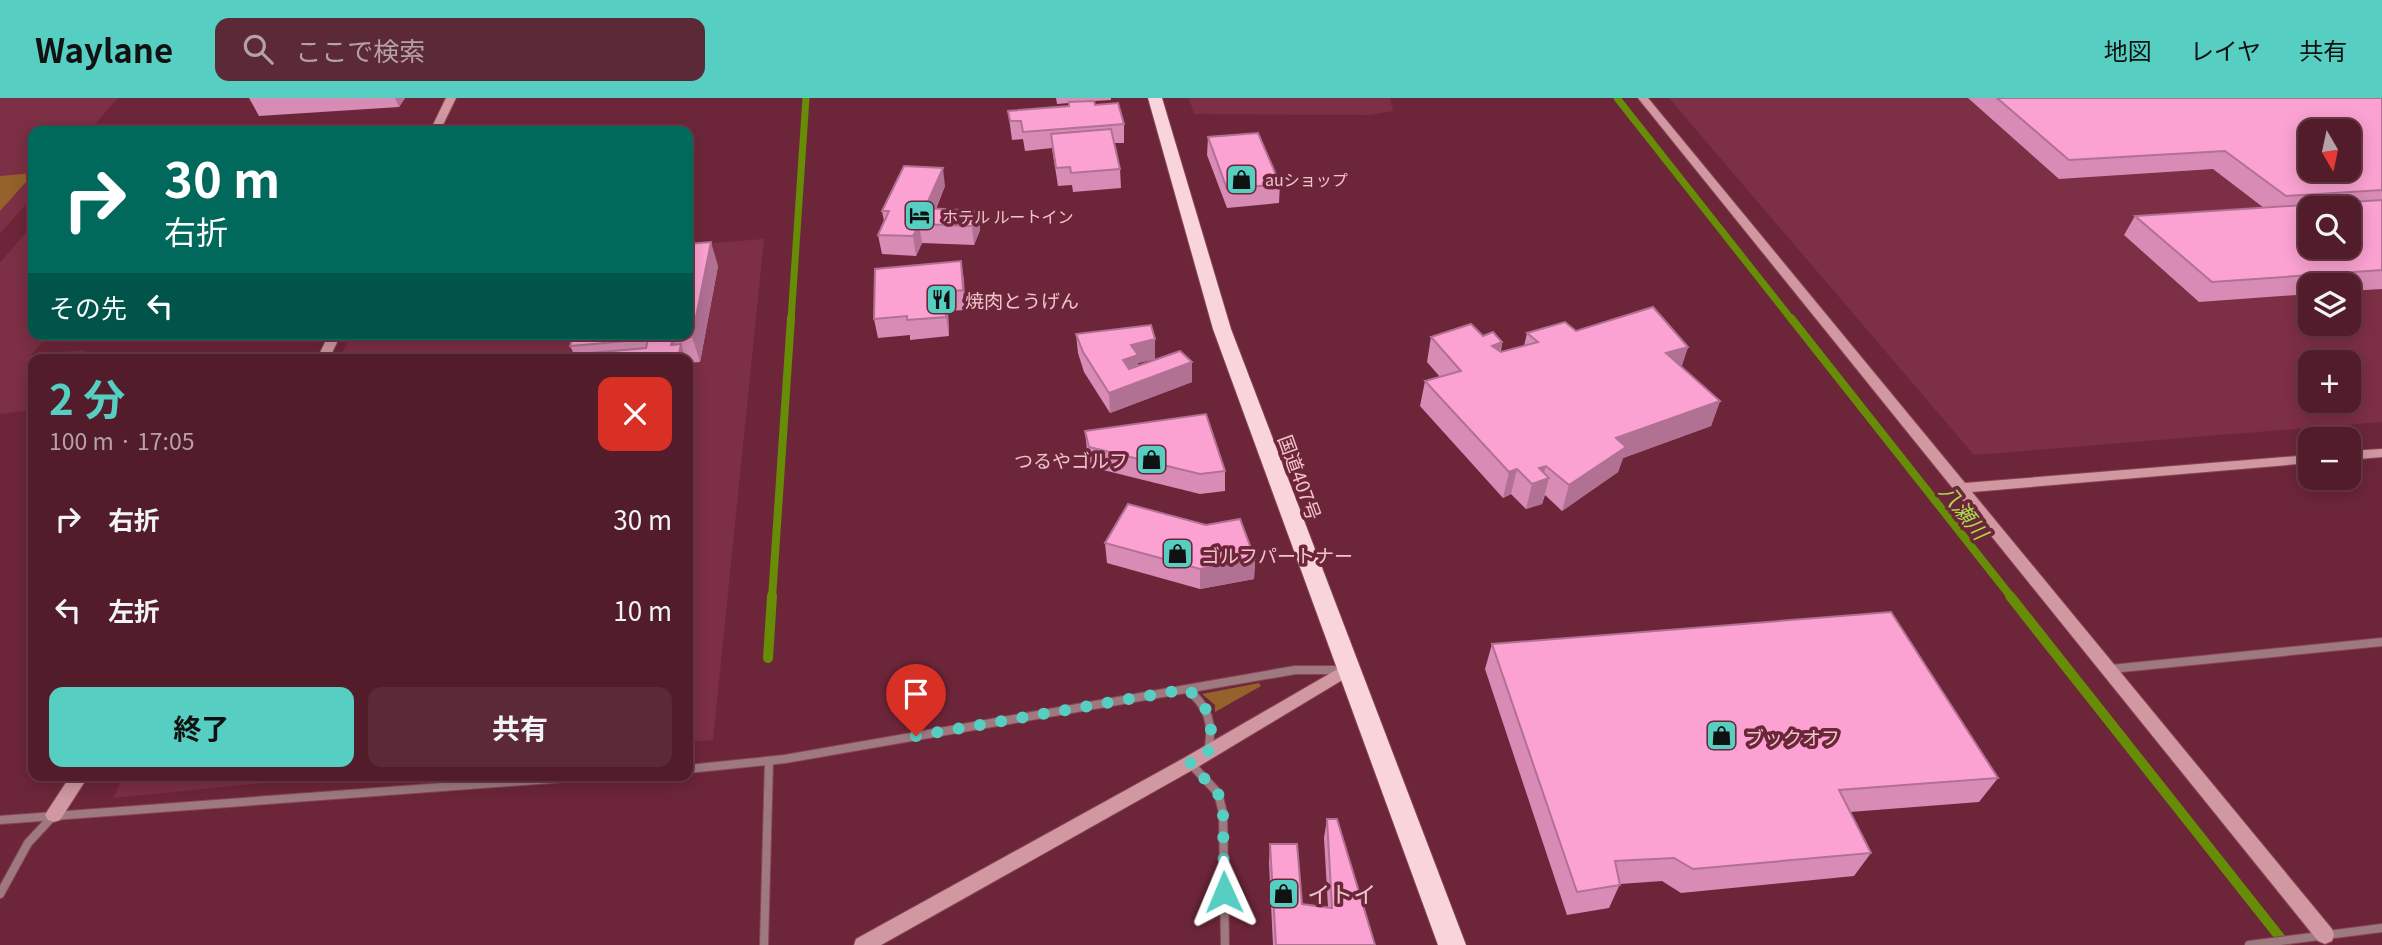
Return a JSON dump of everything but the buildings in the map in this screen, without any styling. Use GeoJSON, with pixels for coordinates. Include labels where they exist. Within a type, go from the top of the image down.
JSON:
{"type":"FeatureCollection","features":[{"type":"Feature","properties":{"kind":"highway","name":"国道407号"},"geometry":{"type":"LineString","coordinates":[[1155,98],[1222,329],[1452,945]]}},
{"type":"Feature","properties":{"kind":"street"},"geometry":{"type":"LineString","coordinates":[[437,126],[451,98]]}},
{"type":"Feature","properties":{"kind":"street"},"geometry":{"type":"LineString","coordinates":[[1643,98],[2111,669],[2325,935]]}},
{"type":"Feature","properties":{"kind":"street"},"geometry":{"type":"LineString","coordinates":[[2361,455],[2382,453]]}},
{"type":"Feature","properties":{"kind":"street"},"geometry":{"type":"LineString","coordinates":[[1961,488],[2298,460]]}},
{"type":"Feature","properties":{"kind":"street"},"geometry":{"type":"LineString","coordinates":[[2111,669],[2382,642]]}},
{"type":"Feature","properties":{"kind":"street"},"geometry":{"type":"LineString","coordinates":[[693,769],[769,761],[1295,670],[1348,670]]}},
{"type":"Feature","properties":{"kind":"street"},"geometry":{"type":"LineString","coordinates":[[863,945],[1190,763],[1348,670]]}},
{"type":"Feature","properties":{"kind":"street"},"geometry":{"type":"LineString","coordinates":[[1187,689],[1206,705],[1210,716],[1213,732],[1208,752]]}},
{"type":"Feature","properties":{"kind":"street"},"geometry":{"type":"LineString","coordinates":[[764,945],[769,761]]}},
{"type":"Feature","properties":{"kind":"street"},"geometry":{"type":"LineString","coordinates":[[1190,763],[1218,793],[1223,813],[1225,945]]}},
{"type":"Feature","properties":{"kind":"street"},"geometry":{"type":"LineString","coordinates":[[0,894],[28,843],[54,815],[77,781]]}},
{"type":"Feature","properties":{"kind":"street"},"geometry":{"type":"LineString","coordinates":[[0,820],[522,781]]}},
{"type":"Feature","properties":{"kind":"street"},"geometry":{"type":"LineString","coordinates":[[2249,945],[2382,928]]}},
{"type":"Feature","properties":{"kind":"shaded area"},"geometry":{"type":"Polygon","coordinates":[[[0,98],[118,98],[93,126],[28,126],[28,202],[0,234],[0,98]]]}},
{"type":"Feature","properties":{"kind":"shaded area"},"geometry":{"type":"Polygon","coordinates":[[[1189,98],[1390,98],[1393,111],[1369,115],[1194,114],[1189,98]]]}},
{"type":"Feature","properties":{"kind":"shaded area"},"geometry":{"type":"Polygon","coordinates":[[[1669,98],[2382,98],[2382,422],[1974,455],[1669,98]]]}},
{"type":"Feature","properties":{"kind":"shaded area"},"geometry":{"type":"Polygon","coordinates":[[[28,173],[28,180],[0,211],[0,176],[28,173]]]}},
{"type":"Feature","properties":{"kind":"shaded area"},"geometry":{"type":"Polygon","coordinates":[[[28,230],[28,340],[44,340],[32,354],[28,354],[28,411],[0,414],[0,263],[28,230]]]}},
{"type":"Feature","properties":{"kind":"shaded area"},"geometry":{"type":"Polygon","coordinates":[[[764,239],[713,740],[693,742],[693,354],[342,354],[349,340],[693,340],[693,245],[764,239]]]}},
{"type":"Feature","properties":{"kind":"shaded area"},"geometry":{"type":"Polygon","coordinates":[[[85,350],[82,354],[42,354],[85,350]]]}},
{"type":"Feature","properties":{"kind":"shaded area"},"geometry":{"type":"Polygon","coordinates":[[[1259,683],[1261,686],[1215,712],[1215,705],[1202,694],[1259,683]]]}},
{"type":"Feature","properties":{"kind":"shaded area"},"geometry":{"type":"Polygon","coordinates":[[[122,781],[284,781],[113,798],[122,781]]]}},
{"type":"Feature","properties":{"kind":"waterway"},"geometry":{"type":"LineString","coordinates":[[791,320],[806,98]]}},
{"type":"Feature","properties":{"kind":"waterway","name":"八瀬川"},"geometry":{"type":"LineString","coordinates":[[1617,98],[1792,320]]}},
{"type":"Feature","properties":{"kind":"waterway"},"geometry":{"type":"LineString","coordinates":[[772,598],[791,318]]}},
{"type":"Feature","properties":{"kind":"waterway","name":"八瀬川"},"geometry":{"type":"LineString","coordinates":[[1791,318],[2012,598]]}},
{"type":"Feature","properties":{"kind":"waterway"},"geometry":{"type":"LineString","coordinates":[[768,658],[772,596]]}},
{"type":"Feature","properties":{"kind":"waterway","name":"八瀬川"},"geometry":{"type":"LineString","coordinates":[[2010,596],[2286,945]]}},
{"type":"Feature","properties":{"kind":"place","name":"auショップ"},"geometry":{"type":"Point","coordinates":[1242,179]}},
{"type":"Feature","properties":{"kind":"place","name":"ホテル ルートイン"},"geometry":{"type":"Point","coordinates":[919,216]}},
{"type":"Feature","properties":{"kind":"place","name":"焼肉とうげん"},"geometry":{"type":"Point","coordinates":[942,299]}},
{"type":"Feature","properties":{"kind":"place","name":"つるやゴルフ"},"geometry":{"type":"Point","coordinates":[1151,459]}},
{"type":"Feature","properties":{"kind":"place","name":"ゴルフパートナー"},"geometry":{"type":"Point","coordinates":[1178,554]}},
{"type":"Feature","properties":{"kind":"place","name":"ブックオフ"},"geometry":{"type":"Point","coordinates":[1722,736]}},
{"type":"Feature","properties":{"kind":"place","name":"イトイ"},"geometry":{"type":"Point","coordinates":[1284,893]}},
{"type":"Feature","properties":{"kind":"route"},"geometry":{"type":"LineString","coordinates":[[916,736],[1187,689],[1206,705],[1213,732],[1208,752],[1190,763],[1209,780],[1218,793],[1223,813],[1224,892]]}}]}
